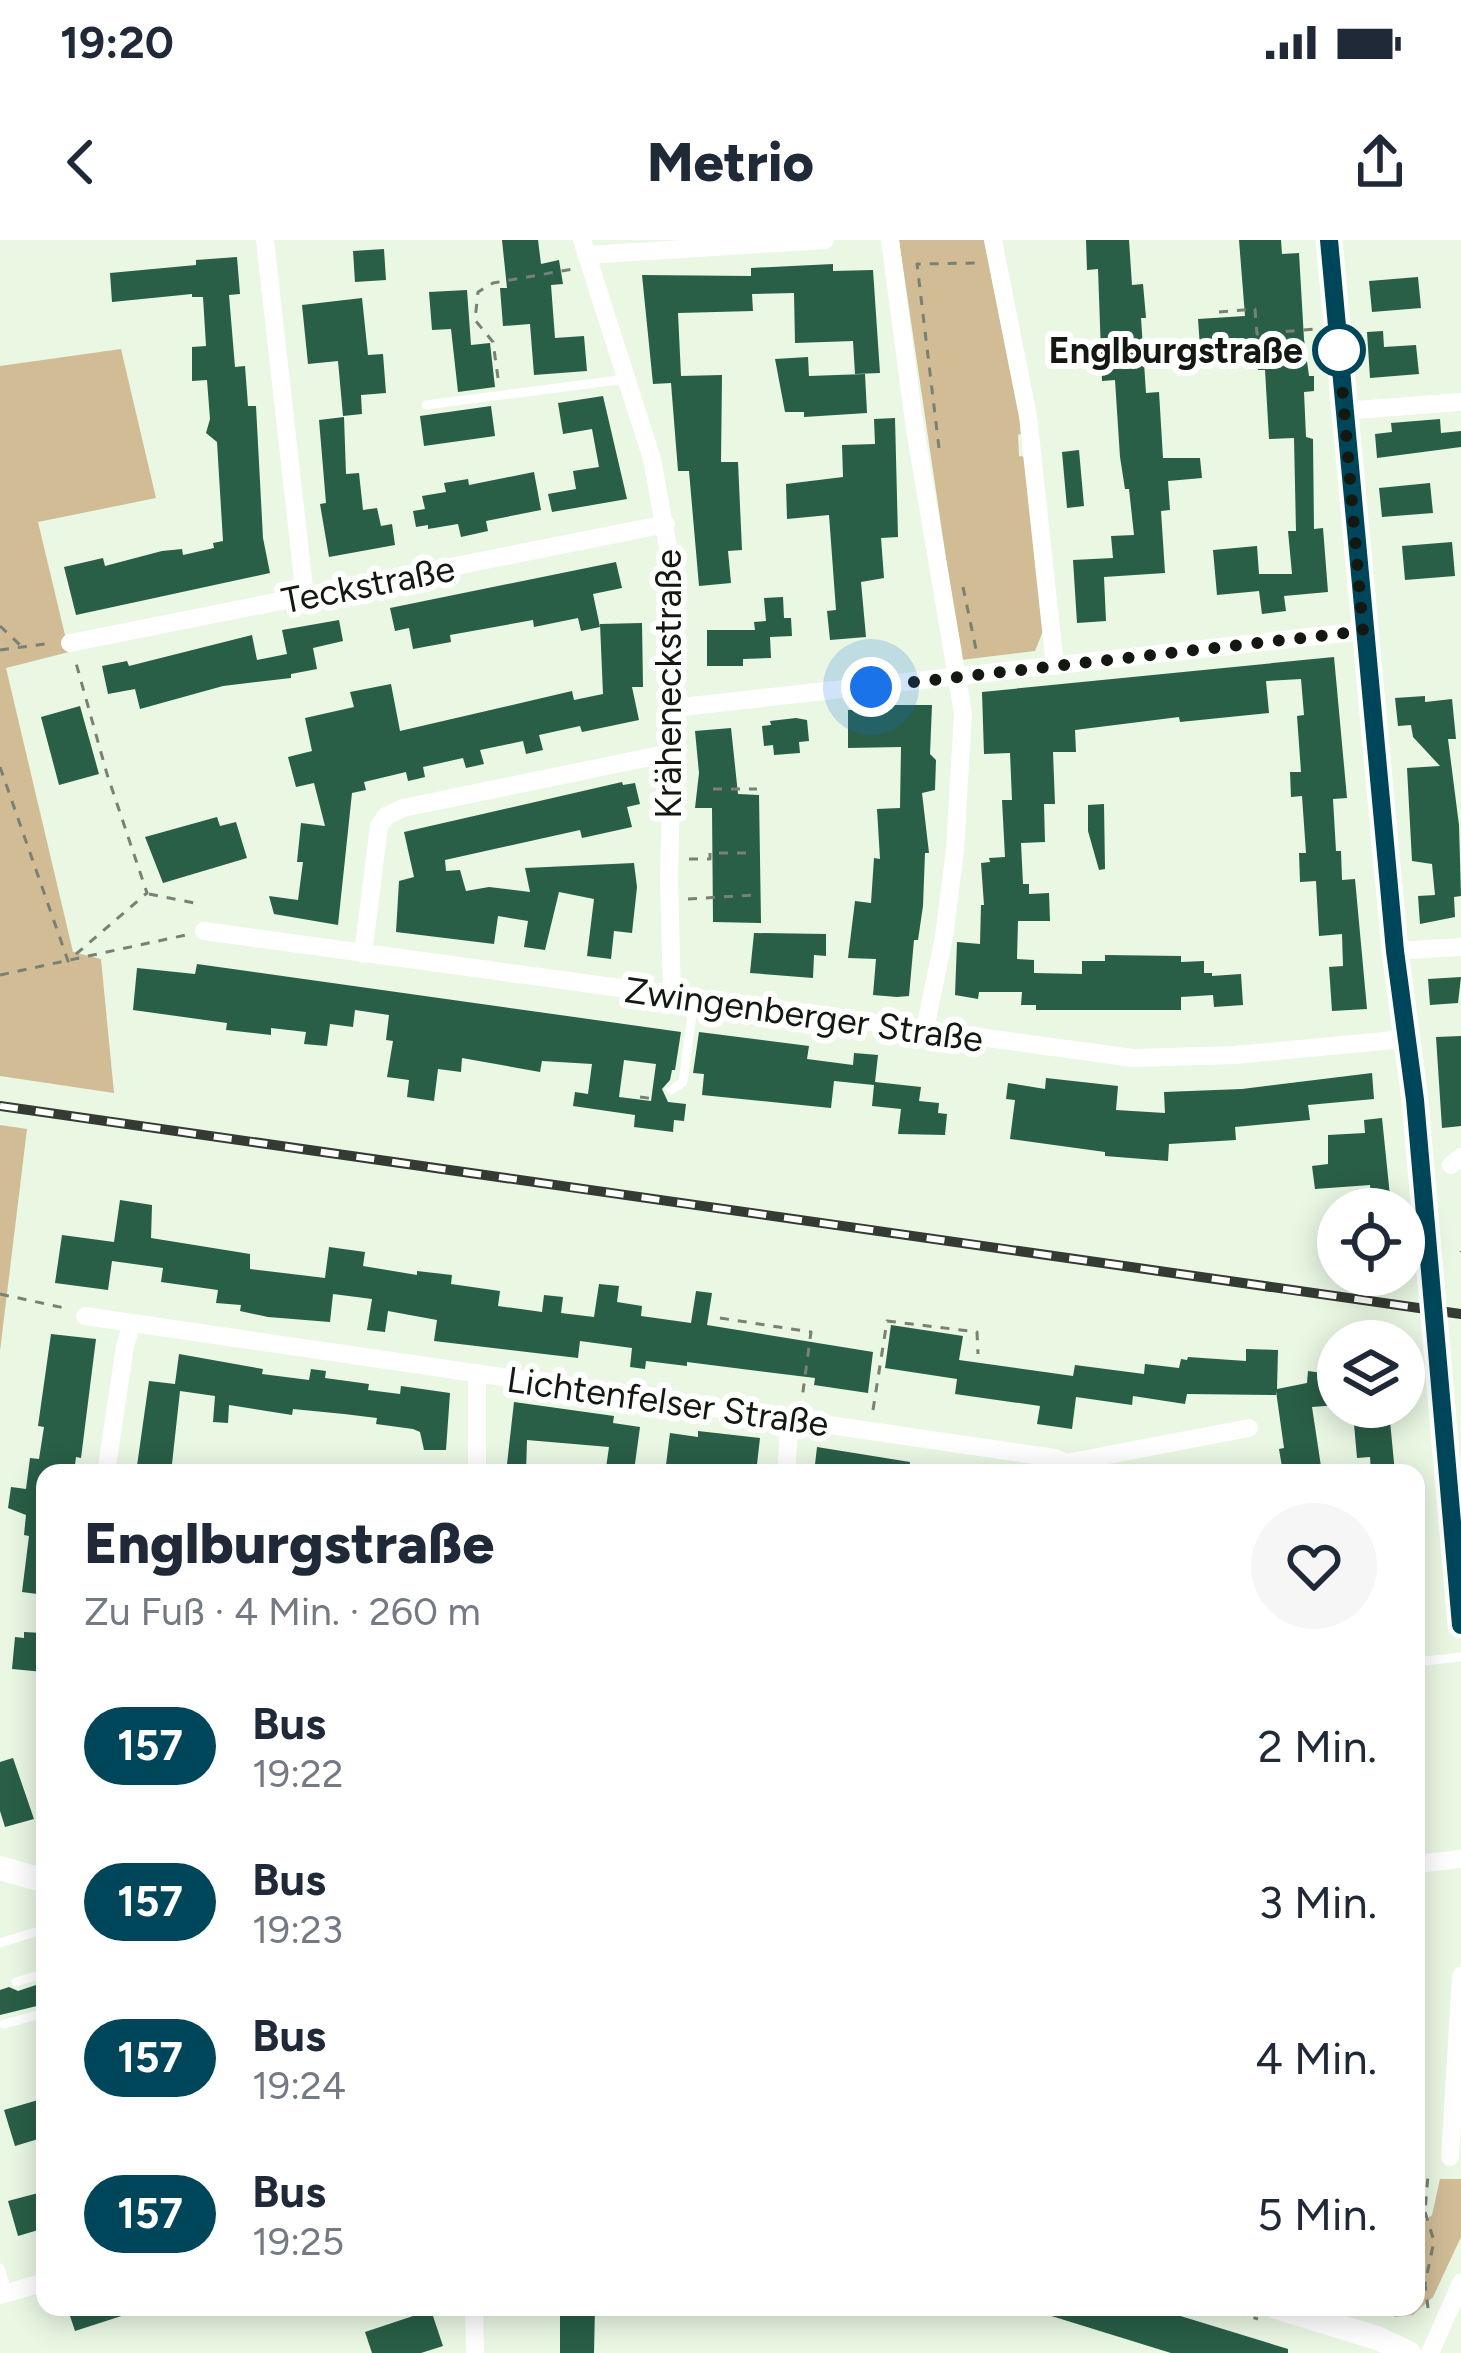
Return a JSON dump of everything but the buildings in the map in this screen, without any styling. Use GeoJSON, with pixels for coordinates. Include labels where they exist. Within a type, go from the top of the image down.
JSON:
{"type":"FeatureCollection","features":[{"type":"Feature","properties":{"kind":"main road"},"geometry":{"type":"LineString","coordinates":[[0,1868],[36,1878]]}},
{"type":"Feature","properties":{"kind":"main road"},"geometry":{"type":"LineString","coordinates":[[1305,2316],[1409,2353]]}},
{"type":"Feature","properties":{"kind":"street"},"geometry":{"type":"LineString","coordinates":[[265,240],[305,597]]}},
{"type":"Feature","properties":{"kind":"street"},"geometry":{"type":"LineString","coordinates":[[583,254],[824,240]]}},
{"type":"Feature","properties":{"kind":"street"},"geometry":{"type":"LineString","coordinates":[[890,240],[915,429],[963,713],[955,850],[926,1029]]}},
{"type":"Feature","properties":{"kind":"street"},"geometry":{"type":"LineString","coordinates":[[993,240],[1028,416],[1055,666]]}},
{"type":"Feature","properties":{"kind":"street"},"geometry":{"type":"LineString","coordinates":[[1328,240],[1395,951],[1415,1100],[1461,1626]]}},
{"type":"Feature","properties":{"kind":"street","name":"Kräheneckstraße"},"geometry":{"type":"LineString","coordinates":[[583,254],[652,459],[666,524],[675,614],[670,753],[672,996]]}},
{"type":"Feature","properties":{"kind":"street"},"geometry":{"type":"LineString","coordinates":[[1343,411],[1461,402]]}},
{"type":"Feature","properties":{"kind":"street","name":"Teckstraße"},"geometry":{"type":"LineString","coordinates":[[70,643],[666,524]]}},
{"type":"Feature","properties":{"kind":"street"},"geometry":{"type":"LineString","coordinates":[[673,708],[1363,631]]}},
{"type":"Feature","properties":{"kind":"street"},"geometry":{"type":"LineString","coordinates":[[363,954],[379,826],[386,816],[403,808],[670,753]]}},
{"type":"Feature","properties":{"kind":"street","name":"Zwingenberger Straße"},"geometry":{"type":"LineString","coordinates":[[204,931],[1133,1058],[1234,1055],[1405,1039]]}},
{"type":"Feature","properties":{"kind":"street"},"geometry":{"type":"LineString","coordinates":[[1395,951],[1461,946]]}},
{"type":"Feature","properties":{"kind":"street","name":"Lichtenfelser Straße"},"geometry":{"type":"LineString","coordinates":[[85,1316],[1055,1458],[1062,1464]]}},
{"type":"Feature","properties":{"kind":"street"},"geometry":{"type":"LineString","coordinates":[[107,1464],[132,1323]]}},
{"type":"Feature","properties":{"kind":"street"},"geometry":{"type":"LineString","coordinates":[[477,1373],[477,1464]]}},
{"type":"Feature","properties":{"kind":"street"},"geometry":{"type":"LineString","coordinates":[[788,1464],[795,1419]]}},
{"type":"Feature","properties":{"kind":"street","name":"Lichtenfelser Straße"},"geometry":{"type":"LineString","coordinates":[[1085,1464],[1249,1428]]}},
{"type":"Feature","properties":{"kind":"street"},"geometry":{"type":"LineString","coordinates":[[1425,1863],[1461,1859]]}},
{"type":"Feature","properties":{"kind":"street"},"geometry":{"type":"LineString","coordinates":[[1450,2157],[1461,1976]]}},
{"type":"Feature","properties":{"kind":"street"},"geometry":{"type":"LineString","coordinates":[[1430,2353],[1461,2283]]}},
{"type":"Feature","properties":{"kind":"street"},"geometry":{"type":"LineString","coordinates":[[4,2294],[36,2285]]}},
{"type":"Feature","properties":{"kind":"street"},"geometry":{"type":"LineString","coordinates":[[474,2316],[475,2353]]}},
{"type":"Feature","properties":{"kind":"lane"},"geometry":{"type":"LineString","coordinates":[[426,405],[626,379]]}},
{"type":"Feature","properties":{"kind":"lane"},"geometry":{"type":"LineString","coordinates":[[670,1090],[683,1082],[694,999]]}},
{"type":"Feature","properties":{"kind":"lane"},"geometry":{"type":"LineString","coordinates":[[1425,1662],[1461,1657]]}},
{"type":"Feature","properties":{"kind":"lane"},"geometry":{"type":"LineString","coordinates":[[0,1943],[36,1932]]}},
{"type":"Feature","properties":{"kind":"lane"},"geometry":{"type":"LineString","coordinates":[[16,1982],[36,1976]]}},
{"type":"Feature","properties":{"kind":"lane"},"geometry":{"type":"LineString","coordinates":[[4,2024],[36,2015]]}},
{"type":"Feature","properties":{"kind":"lane"},"geometry":{"type":"LineString","coordinates":[[0,2268],[4,2294]]}},
{"type":"Feature","properties":{"kind":"path"},"geometry":{"type":"LineString","coordinates":[[498,378],[493,342],[475,320],[478,292],[583,254]]}},
{"type":"Feature","properties":{"kind":"path"},"geometry":{"type":"LineString","coordinates":[[942,466],[917,264],[999,263]]}},
{"type":"Feature","properties":{"kind":"path"},"geometry":{"type":"LineString","coordinates":[[1219,312],[1255,309],[1257,334],[1336,327]]}},
{"type":"Feature","properties":{"kind":"path"},"geometry":{"type":"LineString","coordinates":[[959,570],[981,674]]}},
{"type":"Feature","properties":{"kind":"path"},"geometry":{"type":"LineString","coordinates":[[0,626],[22,646]]}},
{"type":"Feature","properties":{"kind":"path"},"geometry":{"type":"LineString","coordinates":[[0,650],[70,643],[106,774],[147,893]]}},
{"type":"Feature","properties":{"kind":"path"},"geometry":{"type":"LineString","coordinates":[[0,767],[68,961]]}},
{"type":"Feature","properties":{"kind":"path"},"geometry":{"type":"LineString","coordinates":[[713,789],[757,789]]}},
{"type":"Feature","properties":{"kind":"path"},"geometry":{"type":"LineString","coordinates":[[679,859],[754,853]]}},
{"type":"Feature","properties":{"kind":"path"},"geometry":{"type":"LineString","coordinates":[[147,893],[200,904]]}},
{"type":"Feature","properties":{"kind":"path"},"geometry":{"type":"LineString","coordinates":[[68,961],[147,893]]}},
{"type":"Feature","properties":{"kind":"path"},"geometry":{"type":"LineString","coordinates":[[680,899],[754,895]]}},
{"type":"Feature","properties":{"kind":"path"},"geometry":{"type":"LineString","coordinates":[[0,975],[204,931]]}},
{"type":"Feature","properties":{"kind":"path"},"geometry":{"type":"LineString","coordinates":[[0,1294],[85,1316]]}},
{"type":"Feature","properties":{"kind":"path"},"geometry":{"type":"LineString","coordinates":[[720,1318],[811,1332],[795,1419]]}},
{"type":"Feature","properties":{"kind":"path"},"geometry":{"type":"LineString","coordinates":[[872,1418],[886,1321],[977,1332],[978,1354]]}},
{"type":"Feature","properties":{"kind":"path"},"geometry":{"type":"LineString","coordinates":[[1428,2175],[1425,2212],[1434,2241],[1425,2284],[1428,2308]]}},
{"type":"Feature","properties":{"kind":"shaded area"},"geometry":{"type":"Polygon","coordinates":[[[899,240],[987,240],[1023,433],[1018,435],[1019,456],[1026,457],[1043,631],[1035,651],[961,660],[899,240]]]}},
{"type":"Feature","properties":{"kind":"shaded area"},"geometry":{"type":"Polygon","coordinates":[[[121,349],[156,498],[38,522],[69,652],[6,668],[73,952],[101,959],[114,1093],[0,1076],[0,366],[121,349]]]}},
{"type":"Feature","properties":{"kind":"shaded area"},"geometry":{"type":"Polygon","coordinates":[[[0,1125],[27,1129],[0,1351],[0,1125]]]}},
{"type":"Feature","properties":{"kind":"shaded area"},"geometry":{"type":"Polygon","coordinates":[[[1440,2179],[1461,2179],[1461,2237],[1433,2297],[1425,2304],[1425,2220],[1432,2215],[1440,2179]]]}},
{"type":"Feature","properties":{"kind":"railway"},"geometry":{"type":"LineString","coordinates":[[0,1106],[1461,1314]]}},
{"type":"Feature","properties":{"kind":"bus line","name":"157"},"geometry":{"type":"LineString","coordinates":[[1329,240],[1395,951],[1415,1100],[1461,1625]]}},
{"type":"Feature","properties":{"kind":"place","name":"Englburgstraße"},"geometry":{"type":"Point","coordinates":[1339,350]}},
{"type":"Feature","properties":{"kind":"route"},"geometry":{"type":"LineString","coordinates":[[871,687],[1363,631],[1339,350]]}}]}
